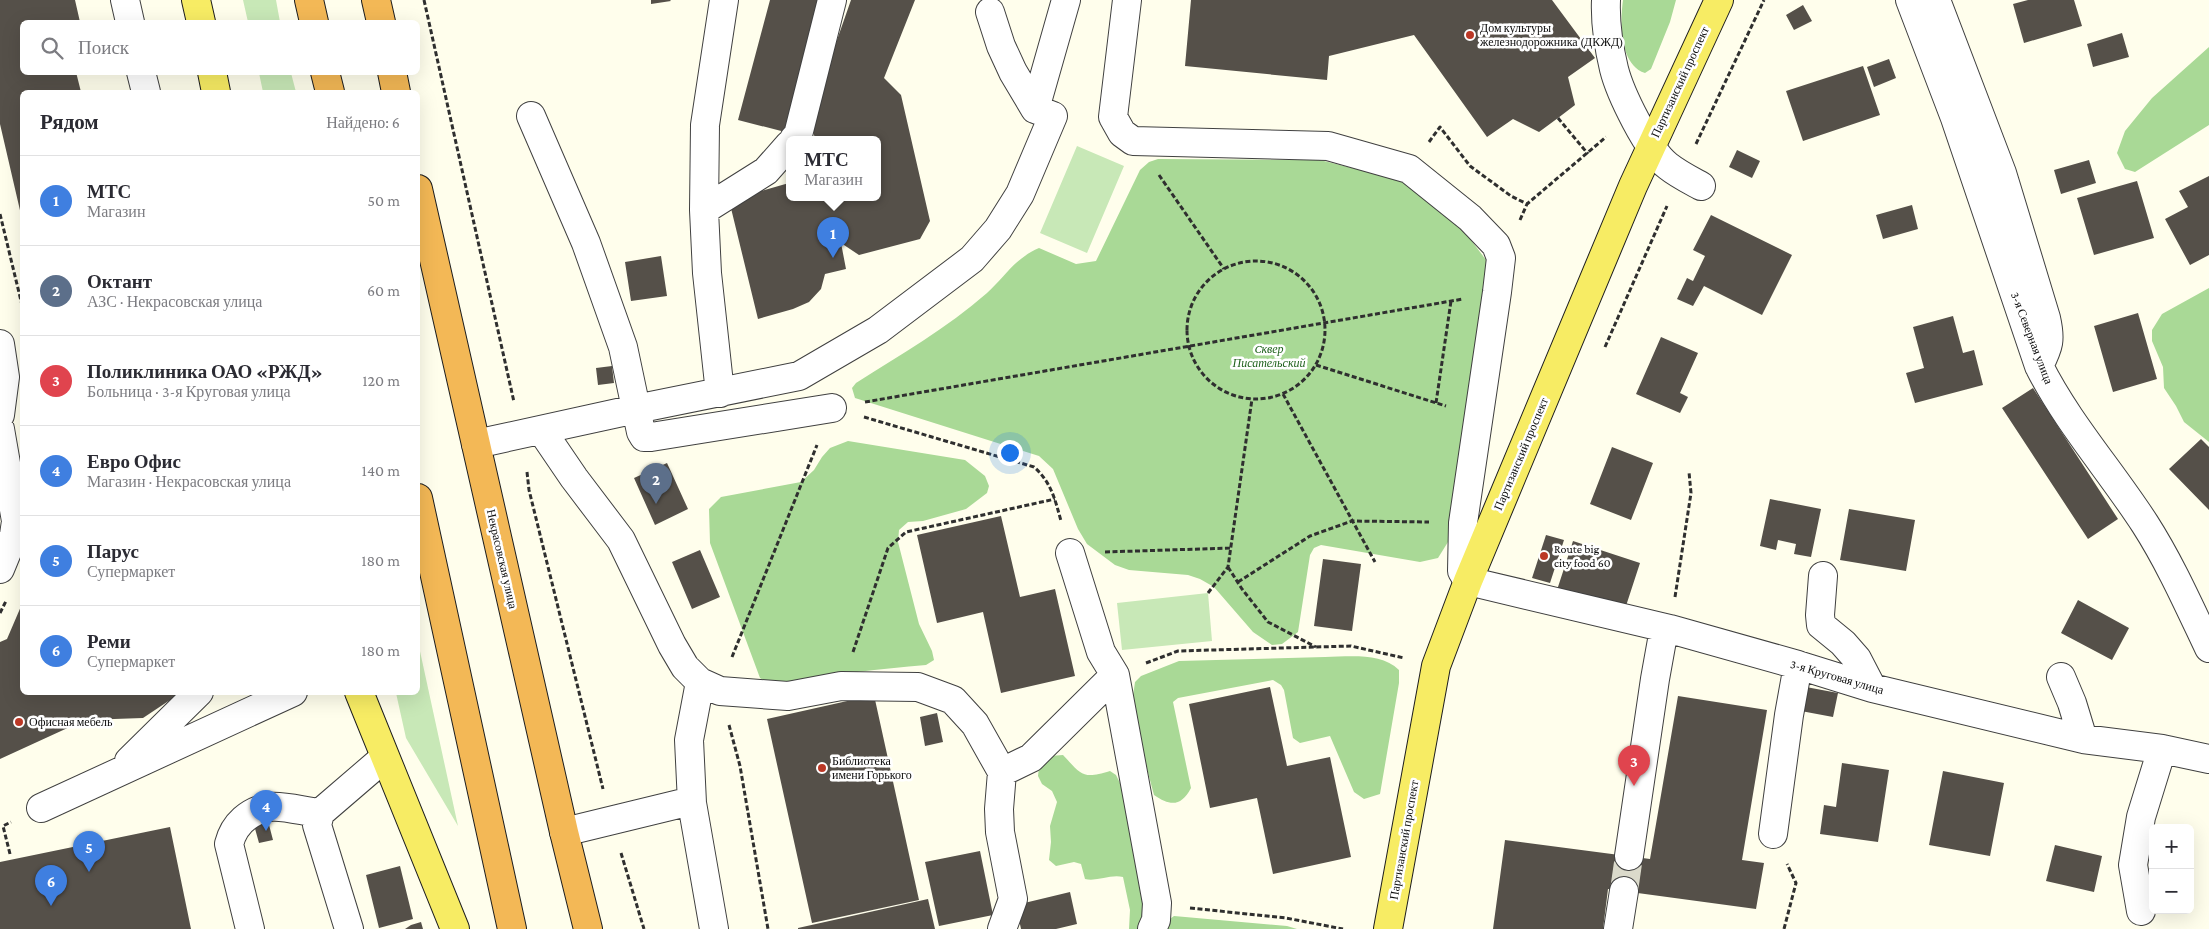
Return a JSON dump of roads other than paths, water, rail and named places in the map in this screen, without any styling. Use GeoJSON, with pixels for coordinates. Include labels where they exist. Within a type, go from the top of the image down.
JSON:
{"type":"FeatureCollection","features":[{"type":"Feature","properties":{"kind":"highway"},"geometry":{"type":"LineString","coordinates":[[310,0],[314,20]]}},
{"type":"Feature","properties":{"kind":"highway"},"geometry":{"type":"LineString","coordinates":[[376,0],[381,20]]}},
{"type":"Feature","properties":{"kind":"highway"},"geometry":{"type":"LineString","coordinates":[[326,75],[330,90]]}},
{"type":"Feature","properties":{"kind":"highway"},"geometry":{"type":"LineString","coordinates":[[393,75],[396,90]]}},
{"type":"Feature","properties":{"kind":"highway","name":"Некрасовская улица"},"geometry":{"type":"LineString","coordinates":[[420,198],[564,832],[588,929]]}},
{"type":"Feature","properties":{"kind":"highway"},"geometry":{"type":"LineString","coordinates":[[420,507],[512,929]]}},
{"type":"Feature","properties":{"kind":"main road"},"geometry":{"type":"LineString","coordinates":[[196,0],[201,20]]}},
{"type":"Feature","properties":{"kind":"main road","name":"Партизанский проспект"},"geometry":{"type":"LineString","coordinates":[[1388,929],[1436,666],[1468,581],[1650,146],[1719,0]]}},
{"type":"Feature","properties":{"kind":"main road"},"geometry":{"type":"LineString","coordinates":[[213,75],[216,90]]}},
{"type":"Feature","properties":{"kind":"main road"},"geometry":{"type":"LineString","coordinates":[[360,695],[384,758],[455,929]]}},
{"type":"Feature","properties":{"kind":"street"},"geometry":{"type":"LineString","coordinates":[[125,0],[130,20]]}},
{"type":"Feature","properties":{"kind":"street"},"geometry":{"type":"LineString","coordinates":[[720,393],[706,273],[704,210],[706,125],[724,0]]}},
{"type":"Feature","properties":{"kind":"street"},"geometry":{"type":"LineString","coordinates":[[797,136],[832,0]]}},
{"type":"Feature","properties":{"kind":"street"},"geometry":{"type":"LineString","coordinates":[[1035,109],[1066,0]]}},
{"type":"Feature","properties":{"kind":"street"},"geometry":{"type":"LineString","coordinates":[[1127,0],[1113,118],[1122,133],[1133,141],[1328,146],[1409,169],[1470,218],[1496,245],[1501,258],[1463,523],[1462,571],[1468,581]]}},
{"type":"Feature","properties":{"kind":"street"},"geometry":{"type":"LineString","coordinates":[[1606,0],[1605,12],[1614,70],[1629,106],[1650,146],[1667,166],[1691,180]]}},
{"type":"Feature","properties":{"kind":"street","name":"3-я Северная улица"},"geometry":{"type":"LineString","coordinates":[[1910,0],[1955,118],[2039,366],[2053,392],[2145,524],[2185,598],[2209,648]]}},
{"type":"Feature","properties":{"kind":"street"},"geometry":{"type":"LineString","coordinates":[[1936,0],[2002,173],[2046,318],[2050,336],[2048,348],[2039,366]]}},
{"type":"Feature","properties":{"kind":"street"},"geometry":{"type":"LineString","coordinates":[[476,444],[799,376],[878,330],[972,259],[1002,222],[1020,194],[1053,116],[1035,109],[1010,66],[990,12]]}},
{"type":"Feature","properties":{"kind":"street"},"geometry":{"type":"LineString","coordinates":[[142,75],[146,90]]}},
{"type":"Feature","properties":{"kind":"street"},"geometry":{"type":"LineString","coordinates":[[531,116],[586,243],[623,347],[641,432],[644,437],[832,408]]}},
{"type":"Feature","properties":{"kind":"street"},"geometry":{"type":"LineString","coordinates":[[704,210],[766,171],[786,148]]}},
{"type":"Feature","properties":{"kind":"street"},"geometry":{"type":"LineString","coordinates":[[0,344],[9,375],[0,415]]}},
{"type":"Feature","properties":{"kind":"street"},"geometry":{"type":"LineString","coordinates":[[0,429],[16,521],[14,535],[0,569]]}},
{"type":"Feature","properties":{"kind":"street"},"geometry":{"type":"LineString","coordinates":[[542,431],[574,478],[622,540],[672,645],[686,667],[700,682],[720,691],[788,696],[841,686],[918,687],[953,700],[975,724],[1002,772],[999,809],[1000,832],[1014,900],[1002,929]]}},
{"type":"Feature","properties":{"kind":"street"},"geometry":{"type":"LineString","coordinates":[[1070,553],[1101,652],[1115,675],[1157,903],[1156,920],[1152,929]]}},
{"type":"Feature","properties":{"kind":"street"},"geometry":{"type":"LineString","coordinates":[[1823,576],[1820,615],[1822,625],[1843,643],[1857,659],[1872,688]]}},
{"type":"Feature","properties":{"kind":"street","name":"3-я Круговая улица"},"geometry":{"type":"LineString","coordinates":[[1468,581],[1667,629],[1798,665],[1872,688],[2083,739],[2162,749],[2209,759]]}},
{"type":"Feature","properties":{"kind":"street"},"geometry":{"type":"LineString","coordinates":[[1629,856],[1655,678],[1667,629]]}},
{"type":"Feature","properties":{"kind":"street"},"geometry":{"type":"LineString","coordinates":[[1773,834],[1789,715],[1798,665]]}},
{"type":"Feature","properties":{"kind":"street"},"geometry":{"type":"LineString","coordinates":[[1002,772],[1031,758],[1115,675]]}},
{"type":"Feature","properties":{"kind":"street"},"geometry":{"type":"LineString","coordinates":[[2061,677],[2072,703],[2083,739]]}},
{"type":"Feature","properties":{"kind":"street"},"geometry":{"type":"LineString","coordinates":[[700,682],[689,740],[692,803],[714,929]]}},
{"type":"Feature","properties":{"kind":"street"},"geometry":{"type":"LineString","coordinates":[[115,775],[196,695]]}},
{"type":"Feature","properties":{"kind":"street"},"geometry":{"type":"LineString","coordinates":[[40,808],[287,695]]}},
{"type":"Feature","properties":{"kind":"street"},"geometry":{"type":"LineString","coordinates":[[2140,912],[2133,865],[2141,817],[2162,749]]}},
{"type":"Feature","properties":{"kind":"street"},"geometry":{"type":"LineString","coordinates":[[348,929],[317,825],[320,813],[384,758]]}},
{"type":"Feature","properties":{"kind":"street"},"geometry":{"type":"LineString","coordinates":[[564,832],[679,804],[692,803]]}},
{"type":"Feature","properties":{"kind":"street"},"geometry":{"type":"LineString","coordinates":[[250,929],[229,844],[232,833],[239,823],[254,812],[271,807],[320,813]]}},
{"type":"Feature","properties":{"kind":"street"},"geometry":{"type":"LineString","coordinates":[[1618,929],[1624,891]]}},
{"type":"Feature","properties":{"kind":"tunnel"},"geometry":{"type":"LineString","coordinates":[[1624,891],[1629,856]]}},
{"type":"Feature","properties":{"kind":"place","name":"Дом культуры железнодорожника (ДКЖД)"},"geometry":{"type":"Point","coordinates":[1470,35]}},
{"type":"Feature","properties":{"kind":"place","name":"МТС"},"geometry":{"type":"Point","coordinates":[833,258]}},
{"type":"Feature","properties":{"kind":"place","name":"Октант"},"geometry":{"type":"Point","coordinates":[656,504]}},
{"type":"Feature","properties":{"kind":"place","name":"Route big city food 60"},"geometry":{"type":"Point","coordinates":[1544,556]}},
{"type":"Feature","properties":{"kind":"place","name":"Офисная мебель"},"geometry":{"type":"Point","coordinates":[19,722]}},
{"type":"Feature","properties":{"kind":"place","name":"Библиотека имени Горького"},"geometry":{"type":"Point","coordinates":[822,768]}},
{"type":"Feature","properties":{"kind":"place","name":"Поликлиника ОАО «РЖД»"},"geometry":{"type":"Point","coordinates":[1634,786]}},
{"type":"Feature","properties":{"kind":"place","name":"Евро Офис"},"geometry":{"type":"Point","coordinates":[266,831]}},
{"type":"Feature","properties":{"kind":"place","name":"Парус"},"geometry":{"type":"Point","coordinates":[89,872]}},
{"type":"Feature","properties":{"kind":"place","name":"Реми"},"geometry":{"type":"Point","coordinates":[51,906]}},
{"type":"Feature","properties":{"kind":"park label","name":"Cквер Писательский"},"geometry":{"type":"Point","coordinates":[1269,356]}}]}
